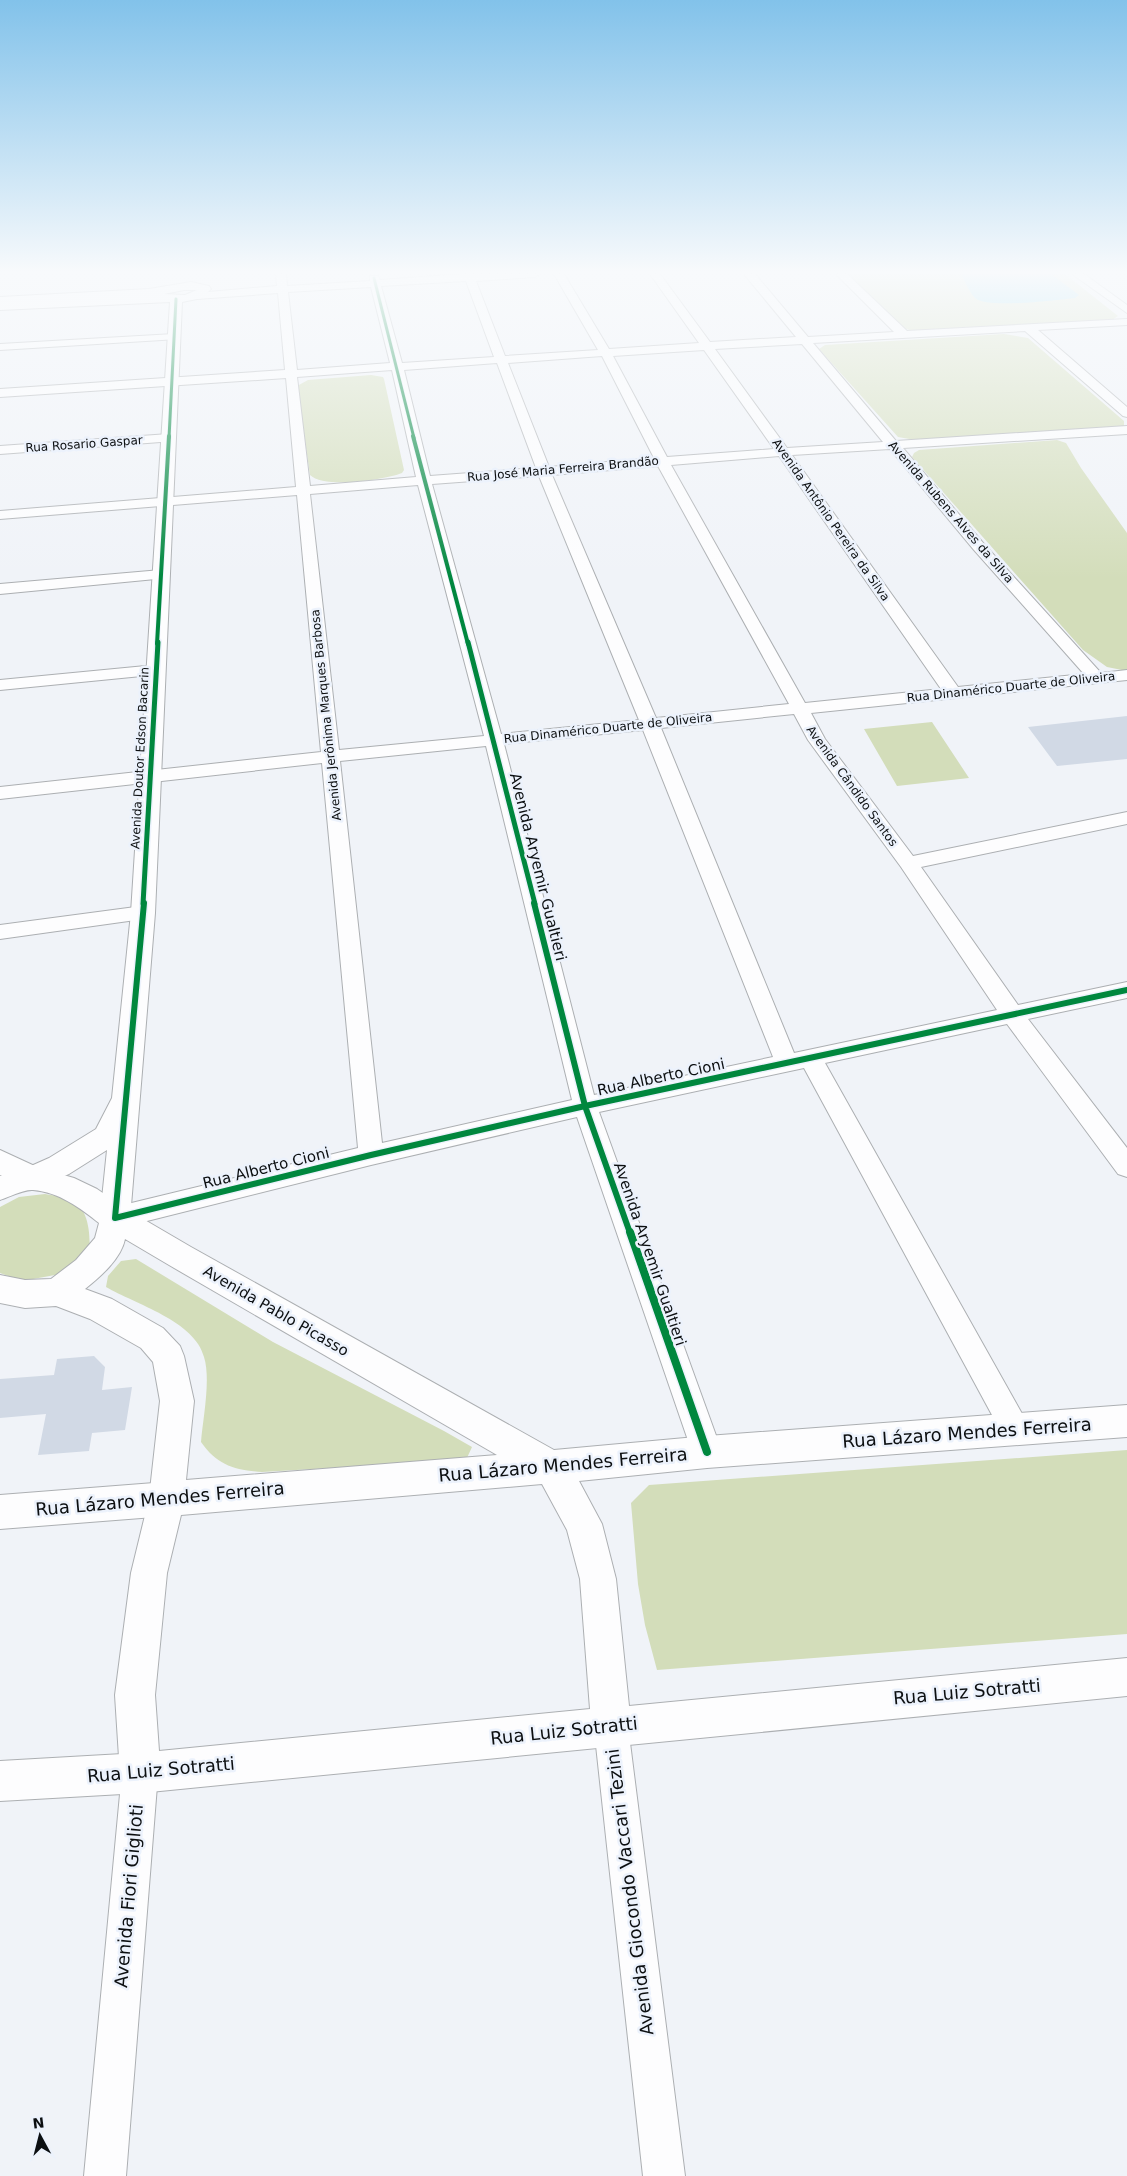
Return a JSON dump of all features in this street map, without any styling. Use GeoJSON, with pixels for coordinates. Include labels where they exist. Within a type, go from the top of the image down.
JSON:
{"type":"FeatureCollection","features":[{"type":"Feature","properties":{"kind":"street","name":"Avenida Doutor Edson Bacarin"},"geometry":{"type":"LineString","coordinates":[[57,1292],[87,1269],[109,1243],[115,1218],[128,1093],[143,913],[172,376]]}},
{"type":"Feature","properties":{"kind":"street"},"geometry":{"type":"LineString","coordinates":[[0,393],[268,376]]}},
{"type":"Feature","properties":{"kind":"street","name":"Avenida Jerônima Marques Barbosa"},"geometry":{"type":"LineString","coordinates":[[291,376],[371,1155]]}},
{"type":"Feature","properties":{"kind":"street","name":"Avenida Aryemir Gualtieri"},"geometry":{"type":"LineString","coordinates":[[399,376],[424,481],[494,740],[585,1106],[707,1452]]}},
{"type":"Feature","properties":{"kind":"street"},"geometry":{"type":"LineString","coordinates":[[508,376],[544,471],[650,724],[799,1061],[1015,1429]]}},
{"type":"Feature","properties":{"kind":"street","name":"Avenida Cândido Santos"},"geometry":{"type":"LineString","coordinates":[[618,376],[662,462],[817,740],[908,863],[1013,1016],[1127,1167]]}},
{"type":"Feature","properties":{"kind":"street","name":"Avenida Antônio Pereira da Silva"},"geometry":{"type":"LineString","coordinates":[[727,376],[953,693]]}},
{"type":"Feature","properties":{"kind":"street","name":"Avenida Rubens Alves da Silva"},"geometry":{"type":"LineString","coordinates":[[834,376],[979,547],[1097,678]]}},
{"type":"Feature","properties":{"kind":"street"},"geometry":{"type":"LineString","coordinates":[[1083,376],[1127,413]]}},
{"type":"Feature","properties":{"kind":"street","name":"Rua José Maria Ferreira Brandão"},"geometry":{"type":"LineString","coordinates":[[0,515],[783,452],[1127,430]]}},
{"type":"Feature","properties":{"kind":"street","name":"Rua Rosario Gaspar"},"geometry":{"type":"LineString","coordinates":[[0,450],[169,438]]}},
{"type":"Feature","properties":{"kind":"street"},"geometry":{"type":"LineString","coordinates":[[0,589],[161,575]]}},
{"type":"Feature","properties":{"kind":"street"},"geometry":{"type":"LineString","coordinates":[[0,685],[156,670]]}},
{"type":"Feature","properties":{"kind":"street","name":"Rua Dinamérico Duarte de Oliveira"},"geometry":{"type":"LineString","coordinates":[[0,793],[330,756],[1127,675]]}},
{"type":"Feature","properties":{"kind":"street"},"geometry":{"type":"LineString","coordinates":[[908,863],[1127,818]]}},
{"type":"Feature","properties":{"kind":"street"},"geometry":{"type":"LineString","coordinates":[[0,932],[143,913]]}},
{"type":"Feature","properties":{"kind":"street","name":"Rua Alberto Cioni"},"geometry":{"type":"LineString","coordinates":[[115,1218],[371,1155],[585,1106],[1013,1016],[1127,990]]}},
{"type":"Feature","properties":{"kind":"street","name":"Avenida Doutor Edson Bacarin"},"geometry":{"type":"LineString","coordinates":[[0,1188],[32,1178],[59,1166],[107,1136],[128,1093]]}},
{"type":"Feature","properties":{"kind":"street","name":"Avenida Pablo Picasso"},"geometry":{"type":"LineString","coordinates":[[0,1161],[32,1178],[64,1186],[87,1197],[115,1218],[551,1468]]}},
{"type":"Feature","properties":{"kind":"street"},"geometry":{"type":"LineString","coordinates":[[0,1289],[25,1294],[57,1292],[102,1309],[152,1338],[168,1356],[178,1401],[167,1499]]}},
{"type":"Feature","properties":{"kind":"street","name":"Rua Lázaro Mendes Ferreira"},"geometry":{"type":"LineString","coordinates":[[0,1512],[551,1468],[707,1452],[1127,1421]]}},
{"type":"Feature","properties":{"kind":"street","name":"Avenida Giocondo Vaccari Tezini"},"geometry":{"type":"LineString","coordinates":[[551,1468],[584,1524],[598,1579],[611,1727],[664,2176]]}},
{"type":"Feature","properties":{"kind":"street","name":"Avenida Fiori Giglioti"},"geometry":{"type":"LineString","coordinates":[[105,2176],[140,1773],[134,1695],[149,1573],[167,1499]]}},
{"type":"Feature","properties":{"kind":"street","name":"Rua Luiz Sotratti"},"geometry":{"type":"LineString","coordinates":[[0,1781],[140,1773],[1127,1677]]}},
{"type":"Feature","properties":{"kind":"green space"},"geometry":{"type":"Polygon","coordinates":[[[364,376],[383,377],[404,470],[402,473],[354,482],[328,482],[310,475],[297,386],[308,380],[364,376]]]}},
{"type":"Feature","properties":{"kind":"green space"},"geometry":{"type":"Polygon","coordinates":[[[843,376],[1071,376],[1124,421],[1124,426],[915,440],[898,437],[843,376]]]}},
{"type":"Feature","properties":{"kind":"green space"},"geometry":{"type":"Polygon","coordinates":[[[1057,440],[1066,443],[1081,468],[1127,533],[1127,671],[1107,667],[1083,650],[912,457],[919,450],[1057,440]]]}},
{"type":"Feature","properties":{"kind":"green space"},"geometry":{"type":"Polygon","coordinates":[[[932,722],[969,778],[897,786],[864,729],[932,722]]]}},
{"type":"Feature","properties":{"kind":"green space"},"geometry":{"type":"Polygon","coordinates":[[[45,1194],[68,1198],[80,1207],[89,1230],[89,1254],[66,1273],[22,1281],[0,1273],[0,1207],[19,1197],[45,1194]]]}},
{"type":"Feature","properties":{"kind":"green space"},"geometry":{"type":"Polygon","coordinates":[[[136,1259],[273,1342],[472,1447],[466,1460],[262,1472],[235,1468],[220,1461],[201,1442],[207,1376],[204,1357],[198,1344],[189,1333],[177,1324],[106,1287],[108,1276],[121,1261],[136,1259]]]}},
{"type":"Feature","properties":{"kind":"green space"},"geometry":{"type":"Polygon","coordinates":[[[1127,1450],[1127,1634],[657,1670],[645,1625],[638,1584],[631,1503],[649,1485],[1127,1450]]]}},
{"type":"Feature","properties":{"kind":"building"},"geometry":{"type":"Polygon","coordinates":[[[1127,716],[1127,759],[1057,766],[1028,727],[1127,716]]]}},
{"type":"Feature","properties":{"kind":"building"},"geometry":{"type":"Polygon","coordinates":[[[94,1356],[105,1367],[102,1390],[132,1387],[125,1430],[92,1433],[89,1451],[38,1455],[46,1414],[0,1418],[0,1379],[54,1375],[57,1359],[94,1356]]]}},
{"type":"Feature","properties":{"kind":"cycle path"},"geometry":{"type":"LineString","coordinates":[[172,376],[143,913],[115,1218],[371,1155],[585,1106],[1127,990]]}},
{"type":"Feature","properties":{"kind":"cycle path"},"geometry":{"type":"LineString","coordinates":[[399,376],[424,481],[494,740],[585,1106],[707,1452]]}}]}
